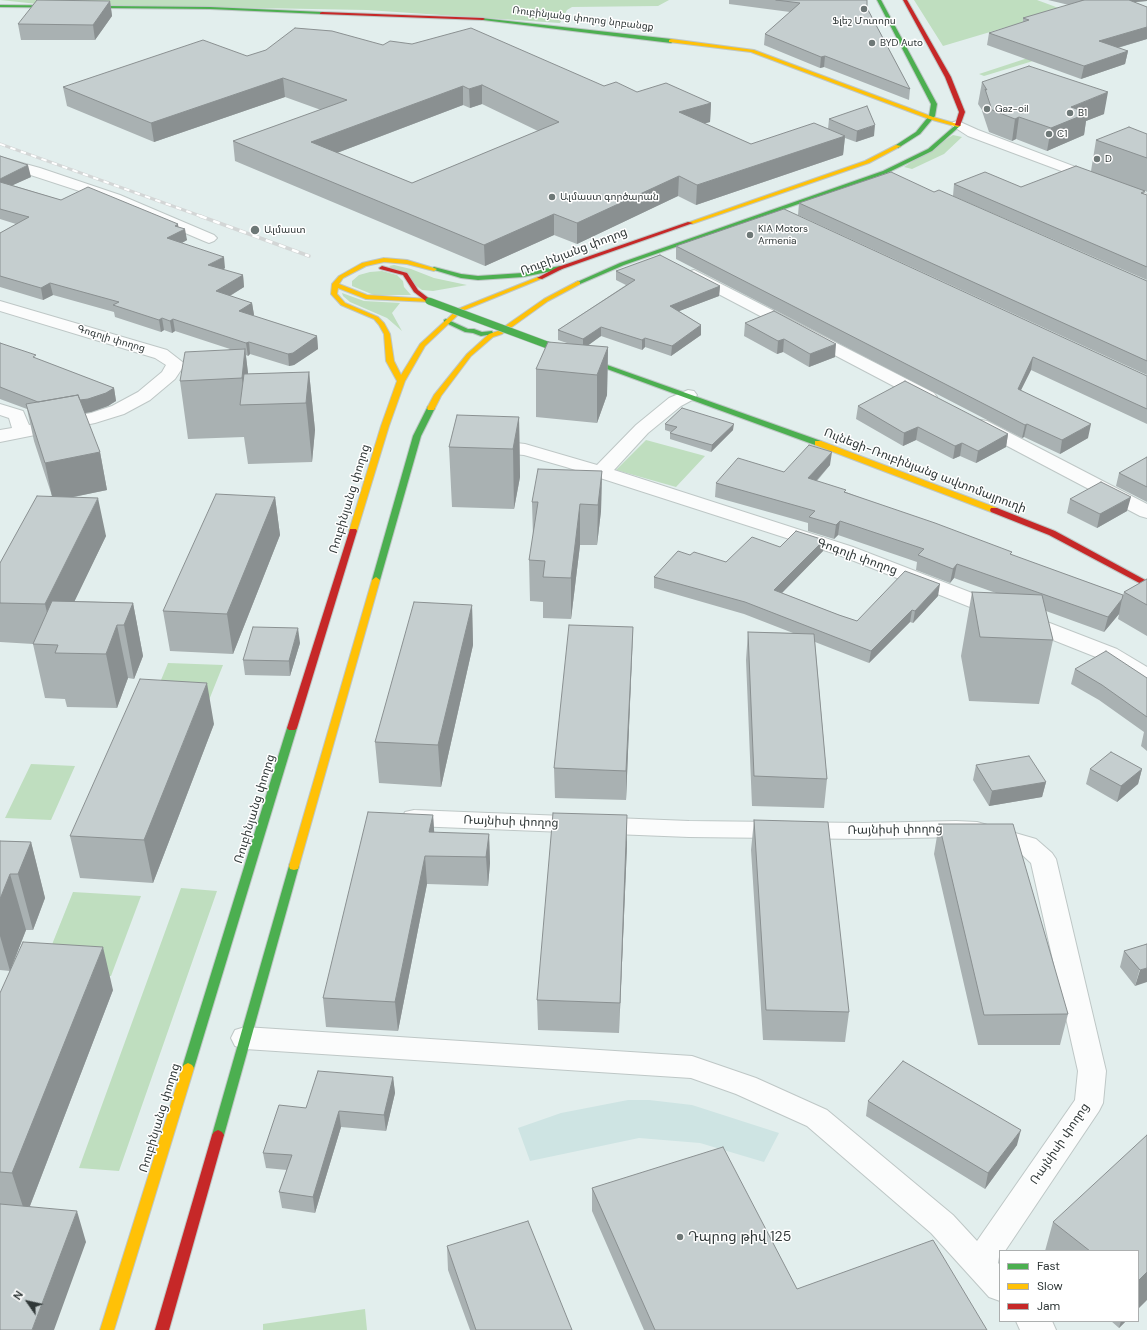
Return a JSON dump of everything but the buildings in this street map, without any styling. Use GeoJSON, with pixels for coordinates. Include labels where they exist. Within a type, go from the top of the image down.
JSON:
{"type":"FeatureCollection","features":[{"type":"Feature","properties":{"kind":"main road"},"geometry":{"type":"LineString","coordinates":[[879,0],[934,104],[934,113],[931,118]]}},
{"type":"Feature","properties":{"kind":"main road"},"geometry":{"type":"LineString","coordinates":[[162,1330],[417,436],[438,394],[469,355],[491,335],[500,332],[524,312],[589,278],[652,253],[885,172],[930,150],[958,125],[962,112],[948,77],[904,0]]}},
{"type":"Feature","properties":{"kind":"main road","name":"Ռուբինյանց փողոց նրբանցք"},"geometry":{"type":"LineString","coordinates":[[0,6],[210,8],[502,20],[752,52],[820,75],[931,118],[958,125]]}},
{"type":"Feature","properties":{"kind":"main road","name":"Ռուբինյանց փողոց"},"geometry":{"type":"LineString","coordinates":[[107,1330],[385,426],[401,381],[422,345],[446,321],[460,310],[484,299],[542,277],[560,268],[868,162],[902,144],[918,133],[931,118]]}},
{"type":"Feature","properties":{"kind":"main road"},"geometry":{"type":"LineString","coordinates":[[334,284],[349,272],[364,264],[384,260],[396,260],[478,278],[523,274],[560,268]]}},
{"type":"Feature","properties":{"kind":"main road"},"geometry":{"type":"LineString","coordinates":[[364,264],[400,272],[409,278],[416,291],[429,301]]}},
{"type":"Feature","properties":{"kind":"main road"},"geometry":{"type":"LineString","coordinates":[[334,284],[366,296],[429,301],[553,347]]}},
{"type":"Feature","properties":{"kind":"main road"},"geometry":{"type":"LineString","coordinates":[[334,284],[334,294],[343,304],[376,318],[382,324],[387,334],[390,361],[401,381]]}},
{"type":"Feature","properties":{"kind":"main road"},"geometry":{"type":"LineString","coordinates":[[484,299],[505,302]]}},
{"type":"Feature","properties":{"kind":"main road"},"geometry":{"type":"LineString","coordinates":[[446,321],[463,329],[481,334],[490,332],[491,335]]}},
{"type":"Feature","properties":{"kind":"main road","name":"Ուլնեցի-Ռուբինյանց ավտոմայրուղի"},"geometry":{"type":"LineString","coordinates":[[571,354],[688,395],[901,474],[1052,533],[1147,584]]}},
{"type":"Feature","properties":{"kind":"street"},"geometry":{"type":"LineString","coordinates":[[958,125],[973,133],[1147,199]]}},
{"type":"Feature","properties":{"kind":"street"},"geometry":{"type":"LineString","coordinates":[[0,162],[35,170],[115,198],[209,238]]}},
{"type":"Feature","properties":{"kind":"street"},"geometry":{"type":"LineString","coordinates":[[885,172],[904,180]]}},
{"type":"Feature","properties":{"kind":"street"},"geometry":{"type":"LineString","coordinates":[[775,210],[792,218]]}},
{"type":"Feature","properties":{"kind":"street"},"geometry":{"type":"LineString","coordinates":[[652,253],[943,405]]}},
{"type":"Feature","properties":{"kind":"street","name":"Գոգոլի փողոց"},"geometry":{"type":"LineString","coordinates":[[0,306],[161,354],[176,364],[169,375],[144,396],[118,410],[95,418],[22,432]]}},
{"type":"Feature","properties":{"kind":"street"},"geometry":{"type":"LineString","coordinates":[[601,472],[642,429],[675,402],[688,395]]}},
{"type":"Feature","properties":{"kind":"street"},"geometry":{"type":"LineString","coordinates":[[0,409],[17,415],[22,432],[0,436]]}},
{"type":"Feature","properties":{"kind":"street"},"geometry":{"type":"LineString","coordinates":[[964,416],[1147,512]]}},
{"type":"Feature","properties":{"kind":"street","name":"Գոգոլի փողոց"},"geometry":{"type":"LineString","coordinates":[[488,446],[525,450],[601,472],[846,551],[1109,654],[1147,676]]}},
{"type":"Feature","properties":{"kind":"street","name":"Ռայնիսի փողոց"},"geometry":{"type":"LineString","coordinates":[[414,818],[689,829],[864,831],[956,829],[977,830],[1027,845],[1043,859],[1092,1071],[1089,1102],[992,1244],[980,1266]]}},
{"type":"Feature","properties":{"kind":"street"},"geometry":{"type":"LineString","coordinates":[[245,1038],[692,1067],[746,1086],[817,1118],[942,1224],[999,1286]]}},
{"type":"Feature","properties":{"kind":"street"},"geometry":{"type":"LineString","coordinates":[[1033,1322],[1040,1330]]}},
{"type":"Feature","properties":{"kind":"shaded area"},"geometry":{"type":"Polygon","coordinates":[[[628,1100],[649,1100],[692,1105],[779,1133],[764,1162],[700,1143],[639,1138],[530,1161],[518,1128],[561,1113],[628,1100]]]}},
{"type":"Feature","properties":{"kind":"green space"},"geometry":{"type":"Polygon","coordinates":[[[0,0],[669,0],[658,6],[572,7],[567,10],[560,23],[367,10],[38,4],[0,0]]]}},
{"type":"Feature","properties":{"kind":"green space"},"geometry":{"type":"Polygon","coordinates":[[[914,0],[1037,0],[1064,10],[943,46],[914,0]]]}},
{"type":"Feature","properties":{"kind":"green space"},"geometry":{"type":"Polygon","coordinates":[[[1040,54],[1046,57],[984,76],[979,74],[1040,54]]]}},
{"type":"Feature","properties":{"kind":"green space"},"geometry":{"type":"Polygon","coordinates":[[[953,135],[962,137],[944,154],[912,169],[904,167],[953,135]]]}},
{"type":"Feature","properties":{"kind":"green space"},"geometry":{"type":"Polygon","coordinates":[[[394,265],[411,269],[434,278],[467,285],[433,291],[422,290],[389,266],[394,265]]]}},
{"type":"Feature","properties":{"kind":"green space"},"geometry":{"type":"Polygon","coordinates":[[[382,271],[397,275],[403,281],[404,287],[411,295],[374,295],[352,286],[352,281],[359,275],[382,271]]]}},
{"type":"Feature","properties":{"kind":"green space"},"geometry":{"type":"Polygon","coordinates":[[[342,293],[364,301],[400,303],[392,313],[402,331],[387,318],[350,302],[343,296],[342,293]]]}},
{"type":"Feature","properties":{"kind":"green space"},"geometry":{"type":"Polygon","coordinates":[[[646,440],[705,456],[676,487],[616,470],[646,440]]]}},
{"type":"Feature","properties":{"kind":"green space"},"geometry":{"type":"Polygon","coordinates":[[[168,663],[223,665],[207,705],[152,702],[168,663]]]}},
{"type":"Feature","properties":{"kind":"green space"},"geometry":{"type":"Polygon","coordinates":[[[31,764],[75,766],[51,820],[5,818],[31,764]]]}},
{"type":"Feature","properties":{"kind":"green space"},"geometry":{"type":"Polygon","coordinates":[[[181,888],[217,891],[119,1171],[79,1168],[181,888]]]}},
{"type":"Feature","properties":{"kind":"green space"},"geometry":{"type":"Polygon","coordinates":[[[73,892],[141,896],[111,976],[41,972],[73,892]]]}},
{"type":"Feature","properties":{"kind":"green space"},"geometry":{"type":"Polygon","coordinates":[[[365,1309],[367,1330],[263,1330],[263,1324],[365,1309]]]}},
{"type":"Feature","properties":{"kind":"railway"},"geometry":{"type":"LineString","coordinates":[[0,144],[203,217]]}},
{"type":"Feature","properties":{"kind":"railway"},"geometry":{"type":"LineString","coordinates":[[200,216],[309,256]]}},
{"type":"Feature","properties":{"kind":"traffic: fast"},"geometry":{"type":"LineString","coordinates":[[879,0],[934,104],[932,116],[918,133],[898,146]]}},
{"type":"Feature","properties":{"kind":"traffic: fast"},"geometry":{"type":"LineString","coordinates":[[0,6],[210,8],[322,13]]}},
{"type":"Feature","properties":{"kind":"traffic: fast"},"geometry":{"type":"LineString","coordinates":[[483,19],[671,41]]}},
{"type":"Feature","properties":{"kind":"traffic: fast"},"geometry":{"type":"LineString","coordinates":[[578,283],[622,264],[885,172],[930,150],[958,125]]}},
{"type":"Feature","properties":{"kind":"traffic: fast"},"geometry":{"type":"LineString","coordinates":[[434,269],[461,276],[478,278],[523,275],[560,268]]}},
{"type":"Feature","properties":{"kind":"traffic: fast"},"geometry":{"type":"LineString","coordinates":[[429,301],[550,346]]}},
{"type":"Feature","properties":{"kind":"traffic: fast"},"geometry":{"type":"LineString","coordinates":[[446,321],[467,331],[474,331],[481,334],[490,332],[491,335]]}},
{"type":"Feature","properties":{"kind":"traffic: fast"},"geometry":{"type":"LineString","coordinates":[[579,357],[818,443]]}},
{"type":"Feature","properties":{"kind":"traffic: fast"},"geometry":{"type":"LineString","coordinates":[[376,580],[417,436],[431,408]]}},
{"type":"Feature","properties":{"kind":"traffic: fast"},"geometry":{"type":"LineString","coordinates":[[188,1068],[292,728]]}},
{"type":"Feature","properties":{"kind":"traffic: fast"},"geometry":{"type":"LineString","coordinates":[[218,1135],[294,866]]}},
{"type":"Feature","properties":{"kind":"traffic: slow"},"geometry":{"type":"LineString","coordinates":[[671,41],[752,51],[931,118],[958,125]]}},
{"type":"Feature","properties":{"kind":"traffic: slow"},"geometry":{"type":"LineString","coordinates":[[690,223],[867,162],[898,146]]}},
{"type":"Feature","properties":{"kind":"traffic: slow"},"geometry":{"type":"LineString","coordinates":[[401,381],[390,361],[387,334],[382,324],[376,318],[343,304],[334,294],[335,284],[341,277],[364,264],[384,260],[407,262],[434,269]]}},
{"type":"Feature","properties":{"kind":"traffic: slow"},"geometry":{"type":"LineString","coordinates":[[353,531],[385,426],[401,381],[422,345],[460,310],[540,278]]}},
{"type":"Feature","properties":{"kind":"traffic: slow"},"geometry":{"type":"LineString","coordinates":[[431,408],[438,395],[469,355],[491,335],[500,333],[546,300],[578,283]]}},
{"type":"Feature","properties":{"kind":"traffic: slow"},"geometry":{"type":"LineString","coordinates":[[336,285],[366,297],[429,301]]}},
{"type":"Feature","properties":{"kind":"traffic: slow"},"geometry":{"type":"LineString","coordinates":[[818,443],[994,510]]}},
{"type":"Feature","properties":{"kind":"traffic: slow"},"geometry":{"type":"LineString","coordinates":[[294,866],[376,580]]}},
{"type":"Feature","properties":{"kind":"traffic: slow"},"geometry":{"type":"LineString","coordinates":[[107,1330],[188,1068]]}},
{"type":"Feature","properties":{"kind":"traffic: jam"},"geometry":{"type":"LineString","coordinates":[[905,0],[948,77],[960,104],[962,112],[958,125]]}},
{"type":"Feature","properties":{"kind":"traffic: jam"},"geometry":{"type":"LineString","coordinates":[[322,13],[483,19]]}},
{"type":"Feature","properties":{"kind":"traffic: jam"},"geometry":{"type":"LineString","coordinates":[[540,278],[560,268],[690,223]]}},
{"type":"Feature","properties":{"kind":"traffic: jam"},"geometry":{"type":"LineString","coordinates":[[382,268],[405,274],[416,291],[429,301]]}},
{"type":"Feature","properties":{"kind":"traffic: jam"},"geometry":{"type":"LineString","coordinates":[[994,510],[1052,533],[1147,584]]}},
{"type":"Feature","properties":{"kind":"traffic: jam"},"geometry":{"type":"LineString","coordinates":[[292,728],[353,531]]}},
{"type":"Feature","properties":{"kind":"traffic: jam"},"geometry":{"type":"LineString","coordinates":[[162,1330],[218,1135]]}},
{"type":"Feature","properties":{"kind":"place","name":"Ֆլեշ Մոտորս"},"geometry":{"type":"Point","coordinates":[864,9]}},
{"type":"Feature","properties":{"kind":"place","name":"BYD Auto"},"geometry":{"type":"Point","coordinates":[872,43]}},
{"type":"Feature","properties":{"kind":"place","name":"Gaz-oil"},"geometry":{"type":"Point","coordinates":[987,109]}},
{"type":"Feature","properties":{"kind":"place","name":"B1"},"geometry":{"type":"Point","coordinates":[1070,113]}},
{"type":"Feature","properties":{"kind":"place","name":"C1"},"geometry":{"type":"Point","coordinates":[1049,134]}},
{"type":"Feature","properties":{"kind":"place","name":"D"},"geometry":{"type":"Point","coordinates":[1097,159]}},
{"type":"Feature","properties":{"kind":"place","name":"Ալմաստ գործարան"},"geometry":{"type":"Point","coordinates":[552,197]}},
{"type":"Feature","properties":{"kind":"place","name":"Ալմաստ"},"geometry":{"type":"Point","coordinates":[255,230]}},
{"type":"Feature","properties":{"kind":"place","name":"KIA Motors Armenia"},"geometry":{"type":"Point","coordinates":[750,235]}},
{"type":"Feature","properties":{"kind":"place","name":"Դպրոց թիվ 125"},"geometry":{"type":"Point","coordinates":[680,1237]}}]}
